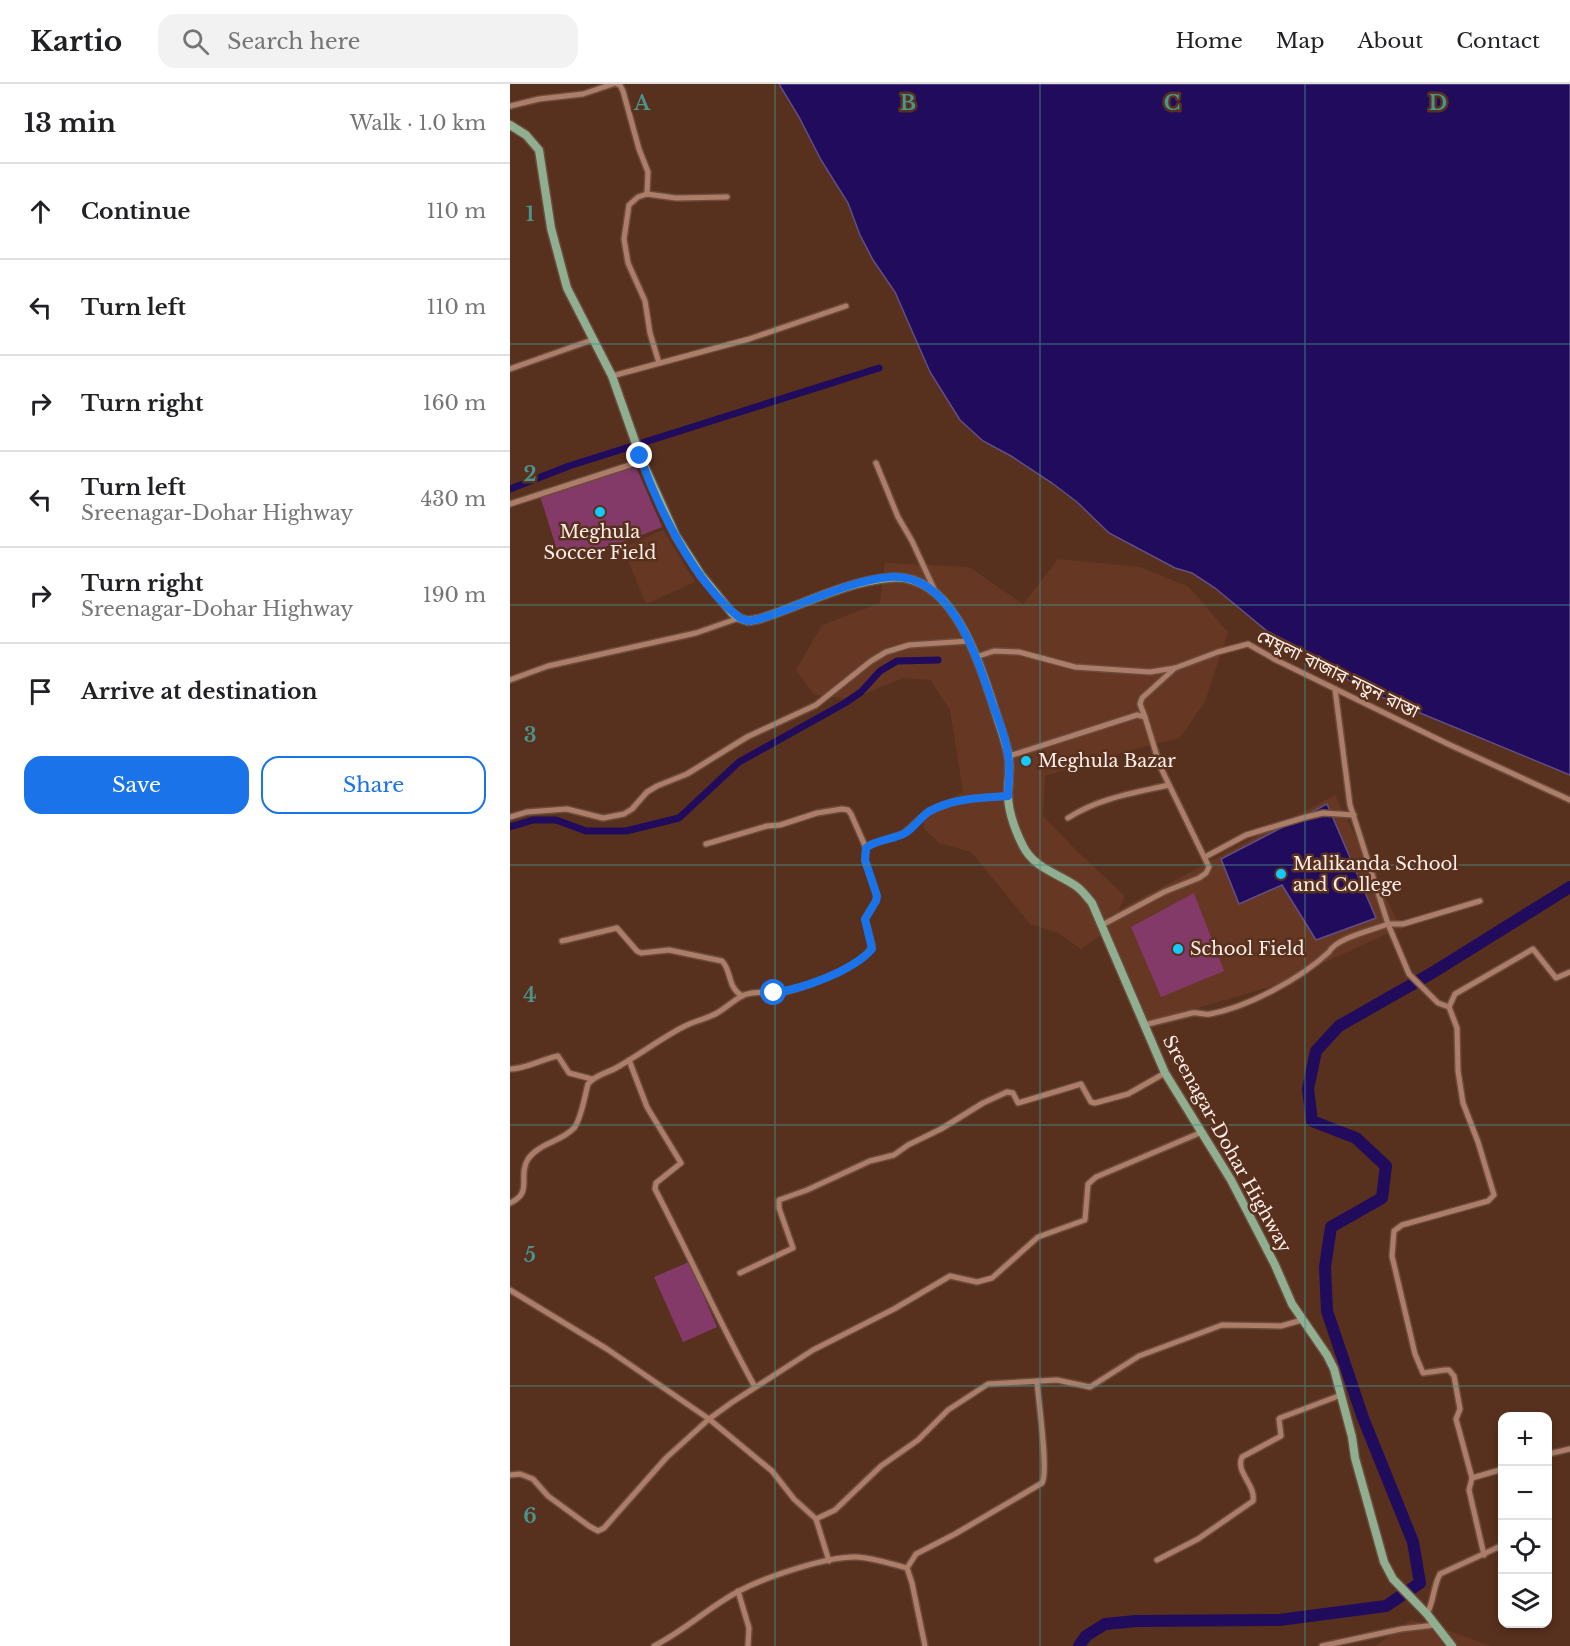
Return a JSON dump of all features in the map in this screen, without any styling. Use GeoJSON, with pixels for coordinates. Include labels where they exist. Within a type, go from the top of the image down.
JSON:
{"type":"FeatureCollection","features":[{"type":"Feature","properties":{"kind":"main road"},"geometry":{"type":"LineString","coordinates":[[510,125],[526,135],[539,150],[552,228],[567,288],[612,376],[641,459],[676,536],[701,575],[740,618]]}},
{"type":"Feature","properties":{"kind":"main road","name":"Sreenagar-Dohar Highway"},"geometry":{"type":"LineString","coordinates":[[740,618],[748,621],[759,619],[842,590],[891,577],[915,580],[931,590],[960,624],[970,641],[1003,734],[1009,756],[1009,810],[1030,859],[1079,887],[1092,903],[1165,1073],[1231,1180],[1275,1265],[1290,1301],[1327,1355],[1341,1395],[1355,1458],[1384,1562],[1394,1579],[1424,1610]]}},
{"type":"Feature","properties":{"kind":"main road"},"geometry":{"type":"LineString","coordinates":[[1424,1610],[1452,1646]]}},
{"type":"Feature","properties":{"kind":"street"},"geometry":{"type":"LineString","coordinates":[[510,106],[539,99],[583,94],[615,84],[620,85],[648,172],[647,194]]}},
{"type":"Feature","properties":{"kind":"street"},"geometry":{"type":"LineString","coordinates":[[658,363],[645,301],[628,263],[624,239],[629,205],[638,197],[647,194],[676,198],[727,197]]}},
{"type":"Feature","properties":{"kind":"street"},"geometry":{"type":"LineString","coordinates":[[612,376],[749,339],[846,306]]}},
{"type":"Feature","properties":{"kind":"street"},"geometry":{"type":"LineString","coordinates":[[510,369],[592,340]]}},
{"type":"Feature","properties":{"kind":"street"},"geometry":{"type":"LineString","coordinates":[[510,504],[641,459]]}},
{"type":"Feature","properties":{"kind":"street"},"geometry":{"type":"LineString","coordinates":[[876,463],[898,517],[938,597]]}},
{"type":"Feature","properties":{"kind":"street"},"geometry":{"type":"LineString","coordinates":[[510,680],[548,666],[686,635],[740,618]]}},
{"type":"Feature","properties":{"kind":"street"},"geometry":{"type":"LineString","coordinates":[[510,817],[527,812],[567,809],[603,818],[624,814],[632,809],[646,792],[687,774],[747,737],[816,705],[871,661],[886,652],[909,645],[970,641]]}},
{"type":"Feature","properties":{"kind":"street","name":"মেঘুলা বাজার নতুন রাস্তা"},"geometry":{"type":"LineString","coordinates":[[976,657],[994,651],[1019,652],[1075,667],[1150,672],[1175,668],[1248,644],[1448,744],[1570,800]]}},
{"type":"Feature","properties":{"kind":"street"},"geometry":{"type":"LineString","coordinates":[[1102,925],[1164,892],[1199,878],[1206,873],[1209,867],[1160,766],[1140,704],[1143,698],[1175,668]]}},
{"type":"Feature","properties":{"kind":"street"},"geometry":{"type":"LineString","coordinates":[[1335,689],[1350,806],[1388,924],[1409,974],[1438,1003],[1449,1007]]}},
{"type":"Feature","properties":{"kind":"street"},"geometry":{"type":"LineString","coordinates":[[1009,756],[1137,715],[1145,717]]}},
{"type":"Feature","properties":{"kind":"street"},"geometry":{"type":"LineString","coordinates":[[1068,818],[1101,801],[1169,785]]}},
{"type":"Feature","properties":{"kind":"street"},"geometry":{"type":"LineString","coordinates":[[866,848],[874,843],[903,834],[929,811],[953,802],[1008,796]]}},
{"type":"Feature","properties":{"kind":"street"},"geometry":{"type":"LineString","coordinates":[[510,1203],[521,1195],[525,1186],[523,1171],[534,1152],[573,1130],[578,1123],[588,1083],[592,1079],[629,1060],[683,1027],[716,1014],[742,996],[758,991],[774,993],[789,991],[818,981],[859,960],[872,949],[865,919],[877,896],[865,860],[866,848],[848,810],[817,813],[706,844]]}},
{"type":"Feature","properties":{"kind":"street"},"geometry":{"type":"LineString","coordinates":[[1205,857],[1246,835],[1323,813],[1354,815]]}},
{"type":"Feature","properties":{"kind":"street"},"geometry":{"type":"LineString","coordinates":[[1144,1025],[1192,1013],[1199,1012],[1208,1015],[1242,1004],[1299,976],[1339,942],[1388,924],[1403,924],[1480,901]]}},
{"type":"Feature","properties":{"kind":"street"},"geometry":{"type":"LineString","coordinates":[[562,941],[617,928],[636,951],[641,953],[669,950],[722,961],[726,966],[730,984],[742,996]]}},
{"type":"Feature","properties":{"kind":"street"},"geometry":{"type":"LineString","coordinates":[[1484,1555],[1469,1490],[1472,1479],[1456,1419],[1460,1408],[1454,1376],[1449,1370],[1423,1373],[1421,1371],[1392,1256],[1394,1231],[1402,1225],[1488,1201],[1494,1196],[1478,1142],[1463,1103],[1458,1071],[1457,1028],[1449,1007],[1455,994],[1533,949],[1556,978],[1570,972]]}},
{"type":"Feature","properties":{"kind":"street"},"geometry":{"type":"LineString","coordinates":[[510,1069],[520,1069],[558,1056],[569,1073],[592,1079]]}},
{"type":"Feature","properties":{"kind":"street"},"geometry":{"type":"LineString","coordinates":[[629,1060],[647,1107],[681,1163],[656,1183],[655,1189],[729,1340],[755,1387]]}},
{"type":"Feature","properties":{"kind":"street"},"geometry":{"type":"LineString","coordinates":[[740,1273],[793,1248],[779,1208],[779,1200],[807,1190],[870,1161],[894,1155],[983,1103],[1007,1092],[1013,1093],[1018,1103],[1081,1084],[1088,1100],[1095,1103],[1128,1094],[1165,1073]]}},
{"type":"Feature","properties":{"kind":"street"},"geometry":{"type":"LineString","coordinates":[[510,1475],[520,1474],[533,1479],[548,1496],[598,1531],[609,1525],[666,1458],[709,1419],[755,1387],[813,1350],[894,1309],[950,1276],[977,1282],[992,1278],[1038,1237],[1085,1220],[1088,1184],[1096,1177],[1202,1132]]}},
{"type":"Feature","properties":{"kind":"street"},"geometry":{"type":"LineString","coordinates":[[510,1290],[607,1349],[709,1419],[772,1471],[794,1499],[816,1519],[829,1561]]}},
{"type":"Feature","properties":{"kind":"street"},"geometry":{"type":"LineString","coordinates":[[816,1519],[835,1510],[881,1466],[918,1440],[948,1410],[988,1384],[1057,1380],[1090,1387],[1139,1356],[1222,1325],[1281,1326],[1302,1320]]}},
{"type":"Feature","properties":{"kind":"street"},"geometry":{"type":"LineString","coordinates":[[907,1568],[916,1554],[992,1513],[1045,1479],[1037,1381]]}},
{"type":"Feature","properties":{"kind":"street"},"geometry":{"type":"LineString","coordinates":[[1157,1560],[1198,1539],[1253,1501],[1254,1494],[1240,1466],[1240,1460],[1281,1436],[1278,1419],[1341,1395]]}},
{"type":"Feature","properties":{"kind":"street"},"geometry":{"type":"LineString","coordinates":[[1552,1453],[1570,1449]]}},
{"type":"Feature","properties":{"kind":"street"},"geometry":{"type":"LineString","coordinates":[[1472,1479],[1498,1471]]}},
{"type":"Feature","properties":{"kind":"street"},"geometry":{"type":"LineString","coordinates":[[1424,1610],[1432,1605],[1436,1582],[1440,1574],[1498,1548]]}},
{"type":"Feature","properties":{"kind":"street"},"geometry":{"type":"LineString","coordinates":[[654,1646],[675,1635],[738,1591],[778,1576],[829,1561],[857,1557],[907,1568]]}},
{"type":"Feature","properties":{"kind":"street"},"geometry":{"type":"LineString","coordinates":[[907,1568],[925,1646]]}},
{"type":"Feature","properties":{"kind":"street"},"geometry":{"type":"LineString","coordinates":[[738,1591],[749,1628],[748,1646]]}},
{"type":"Feature","properties":{"kind":"street"},"geometry":{"type":"LineString","coordinates":[[1322,1646],[1435,1624]]}},
{"type":"Feature","properties":{"kind":"shaded area"},"geometry":{"type":"Polygon","coordinates":[[[779,84],[1570,84],[1570,775],[1379,696],[1351,682],[1325,661],[1267,631],[1215,588],[1192,573],[1175,568],[1109,533],[1077,502],[1052,483],[983,441],[960,420],[930,372],[895,292],[873,260],[860,235],[848,203],[779,84]]]}},
{"type":"Feature","properties":{"kind":"shaded area","name":"Meghula Soccer Field"},"geometry":{"type":"Polygon","coordinates":[[[636,467],[662,527],[598,548],[557,550],[540,496],[636,467]]]}},
{"type":"Feature","properties":{"kind":"shaded area"},"geometry":{"type":"Polygon","coordinates":[[[663,530],[695,582],[646,604],[623,548],[663,530]]]}},
{"type":"Feature","properties":{"kind":"shaded area","name":"Meghula Bazar"},"geometry":{"type":"Polygon","coordinates":[[[1058,559],[1140,567],[1189,587],[1228,632],[1205,702],[1180,738],[1045,776],[1043,816],[1125,896],[1119,910],[1335,795],[1402,930],[1397,929],[1276,985],[1149,1022],[1109,930],[1081,949],[1058,933],[1030,924],[971,852],[939,843],[924,829],[924,810],[963,792],[950,710],[930,680],[903,678],[852,699],[814,695],[796,670],[822,625],[880,603],[885,563],[969,567],[1023,604],[1058,559]]]}},
{"type":"Feature","properties":{"kind":"shaded area"},"geometry":{"type":"Polygon","coordinates":[[[1327,804],[1376,918],[1316,940],[1282,885],[1239,904],[1221,859],[1327,804]]]}},
{"type":"Feature","properties":{"kind":"shaded area","name":"School Field"},"geometry":{"type":"Polygon","coordinates":[[[1194,893],[1224,971],[1161,997],[1131,927],[1194,893]]]}},
{"type":"Feature","properties":{"kind":"shaded area"},"geometry":{"type":"Polygon","coordinates":[[[689,1262],[717,1327],[683,1342],[654,1277],[689,1262]]]}},
{"type":"Feature","properties":{"kind":"shaded area"},"geometry":{"type":"Polygon","coordinates":[[[1411,1620],[1450,1631],[1491,1646],[1375,1646],[1411,1620]]]}},
{"type":"Feature","properties":{"kind":"waterway"},"geometry":{"type":"LineString","coordinates":[[510,489],[569,466],[879,368]]}},
{"type":"Feature","properties":{"kind":"waterway"},"geometry":{"type":"LineString","coordinates":[[510,827],[533,820],[556,820],[586,831],[626,831],[679,818],[739,762],[845,703],[861,692],[880,671],[897,661],[938,660]]}},
{"type":"Feature","properties":{"kind":"waterway"},"geometry":{"type":"LineString","coordinates":[[1079,1646],[1086,1636],[1105,1624],[1136,1621],[1279,1620],[1386,1606],[1420,1583],[1413,1542],[1363,1418],[1327,1311],[1325,1267],[1331,1227],[1382,1198],[1386,1166],[1356,1138],[1312,1121],[1308,1089],[1316,1051],[1339,1026],[1432,973],[1570,887]]}},
{"type":"Feature","properties":{"kind":"place","name":"Meghula Soccer Field"},"geometry":{"type":"Point","coordinates":[600,512]}},
{"type":"Feature","properties":{"kind":"place","name":"Meghula Bazar"},"geometry":{"type":"Point","coordinates":[1026,761]}},
{"type":"Feature","properties":{"kind":"place","name":"Malikanda School and College"},"geometry":{"type":"Point","coordinates":[1281,874]}},
{"type":"Feature","properties":{"kind":"place","name":"School Field"},"geometry":{"type":"Point","coordinates":[1178,949]}},
{"type":"Feature","properties":{"kind":"route"},"geometry":{"type":"LineString","coordinates":[[640,456],[652,488],[676,536],[701,575],[732,613],[740,618],[748,621],[759,619],[842,590],[891,577],[915,580],[931,590],[949,608],[966,632],[1009,756],[1008,796],[953,802],[929,811],[907,832],[866,848],[865,860],[877,896],[865,919],[872,949],[859,960],[818,981],[789,991],[774,993]]}}]}
